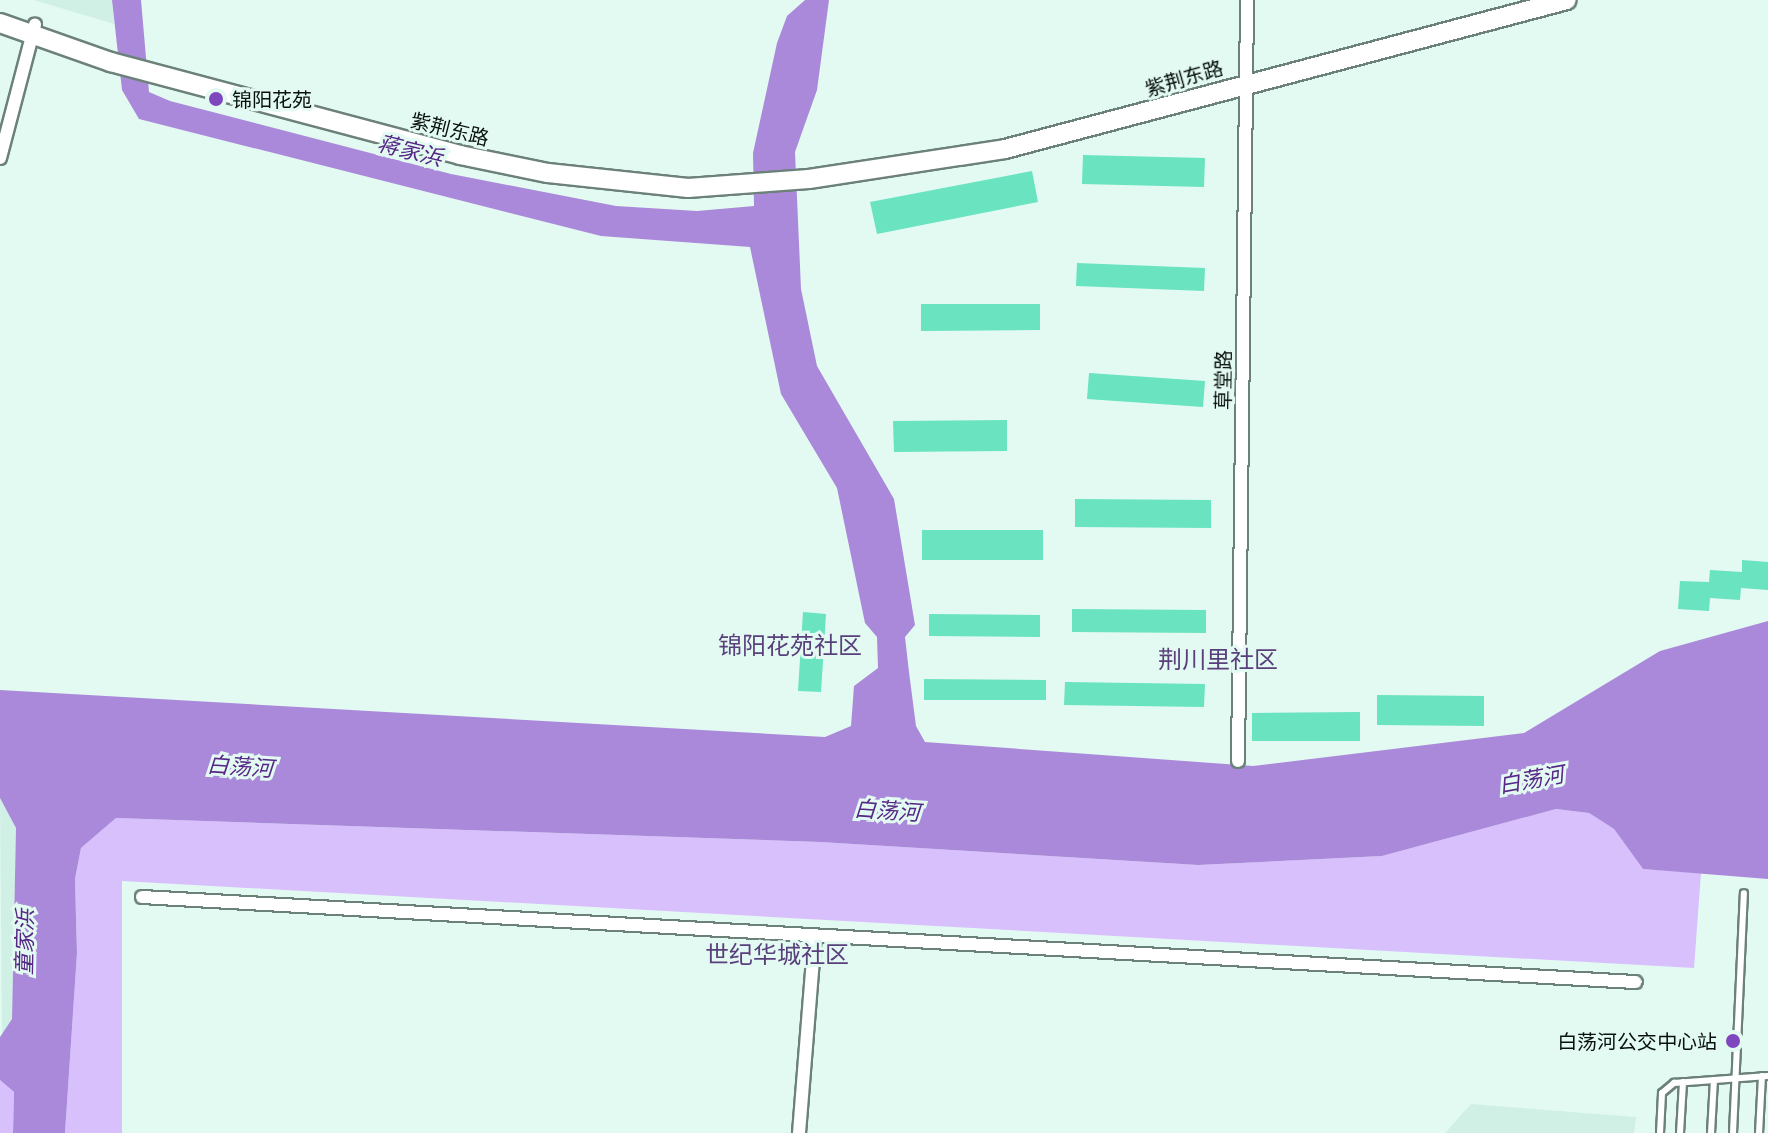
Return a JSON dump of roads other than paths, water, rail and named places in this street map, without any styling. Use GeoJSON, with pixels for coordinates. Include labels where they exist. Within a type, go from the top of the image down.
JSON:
{"type":"FeatureCollection","features":[{"type":"Feature","properties":{"kind":"street","name":"草堂路"},"geometry":{"type":"LineString","coordinates":[[1238,761],[1247,0]]}},
{"type":"Feature","properties":{"kind":"street","name":"紫荆东路"},"geometry":{"type":"LineString","coordinates":[[34,31],[159,69],[475,147],[581,169],[736,182],[808,176],[1026,137],[1525,0]]}},
{"type":"Feature","properties":{"kind":"street","name":"紫荆东路"},"geometry":{"type":"LineString","coordinates":[[1246,78],[1567,0]]}},
{"type":"Feature","properties":{"kind":"street"},"geometry":{"type":"LineString","coordinates":[[0,11],[34,31]]}},
{"type":"Feature","properties":{"kind":"street"},"geometry":{"type":"LineString","coordinates":[[0,23],[34,31]]}},
{"type":"Feature","properties":{"kind":"street"},"geometry":{"type":"LineString","coordinates":[[0,158],[34,31]]}},
{"type":"Feature","properties":{"kind":"street"},"geometry":{"type":"LineString","coordinates":[[142,897],[1636,982]]}},
{"type":"Feature","properties":{"kind":"street"},"geometry":{"type":"LineString","coordinates":[[799,1133],[815,936]]}},
{"type":"Feature","properties":{"kind":"lane"},"geometry":{"type":"LineString","coordinates":[[1733,1133],[1744,893]]}},
{"type":"Feature","properties":{"kind":"lane"},"geometry":{"type":"LineString","coordinates":[[1660,1133],[1662,1093],[1683,1082],[1765,1076],[1759,1133]]}},
{"type":"Feature","properties":{"kind":"lane"},"geometry":{"type":"LineString","coordinates":[[1711,1133],[1714,1080]]}},
{"type":"Feature","properties":{"kind":"lane"},"geometry":{"type":"LineString","coordinates":[[1680,1133],[1683,1082]]}},
{"type":"Feature","properties":{"kind":"water"},"geometry":{"type":"Polygon","coordinates":[[[112,0],[141,0],[149,92],[170,101],[451,174],[616,206],[697,211],[754,206],[753,153],[777,43],[787,16],[805,0],[829,0],[817,90],[795,152],[801,289],[817,366],[894,499],[915,625],[905,637],[909,672],[916,726],[925,742],[1253,766],[1524,733],[1660,651],[1768,621],[1768,879],[1643,869],[1614,829],[1589,813],[1556,809],[1382,856],[1198,865],[820,842],[116,818],[81,848],[75,879],[77,953],[65,1133],[13,1133],[14,1092],[0,1080],[0,1037],[12,1019],[16,828],[0,798],[0,690],[825,737],[851,726],[854,686],[878,668],[877,637],[865,623],[837,488],[781,394],[750,247],[601,236],[139,119],[122,90],[112,0]]]}},
{"type":"Feature","properties":{"kind":"place","name":"锦阳花苑"},"geometry":{"type":"Point","coordinates":[216,99]}},
{"type":"Feature","properties":{"kind":"place","name":"白荡河公交中心站"},"geometry":{"type":"Point","coordinates":[1733,1041]}},
{"type":"Feature","properties":{"kind":"district","name":"锦阳花苑社区"},"geometry":{"type":"Point","coordinates":[790,646]}},
{"type":"Feature","properties":{"kind":"district","name":"荆川里社区"},"geometry":{"type":"Point","coordinates":[1218,660]}},
{"type":"Feature","properties":{"kind":"district","name":"世纪华城社区"},"geometry":{"type":"Point","coordinates":[777,955]}},
{"type":"Feature","properties":{"kind":"water label","name":"蒋家浜"},"geometry":{"type":"Point","coordinates":[410,150]}},
{"type":"Feature","properties":{"kind":"water label","name":"白荡河"},"geometry":{"type":"Point","coordinates":[240,766]}},
{"type":"Feature","properties":{"kind":"water label","name":"白荡河"},"geometry":{"type":"Point","coordinates":[1531,779]}},
{"type":"Feature","properties":{"kind":"water label","name":"白荡河"},"geometry":{"type":"Point","coordinates":[887,810]}},
{"type":"Feature","properties":{"kind":"water label","name":"童家浜"},"geometry":{"type":"Point","coordinates":[24,942]}}]}
